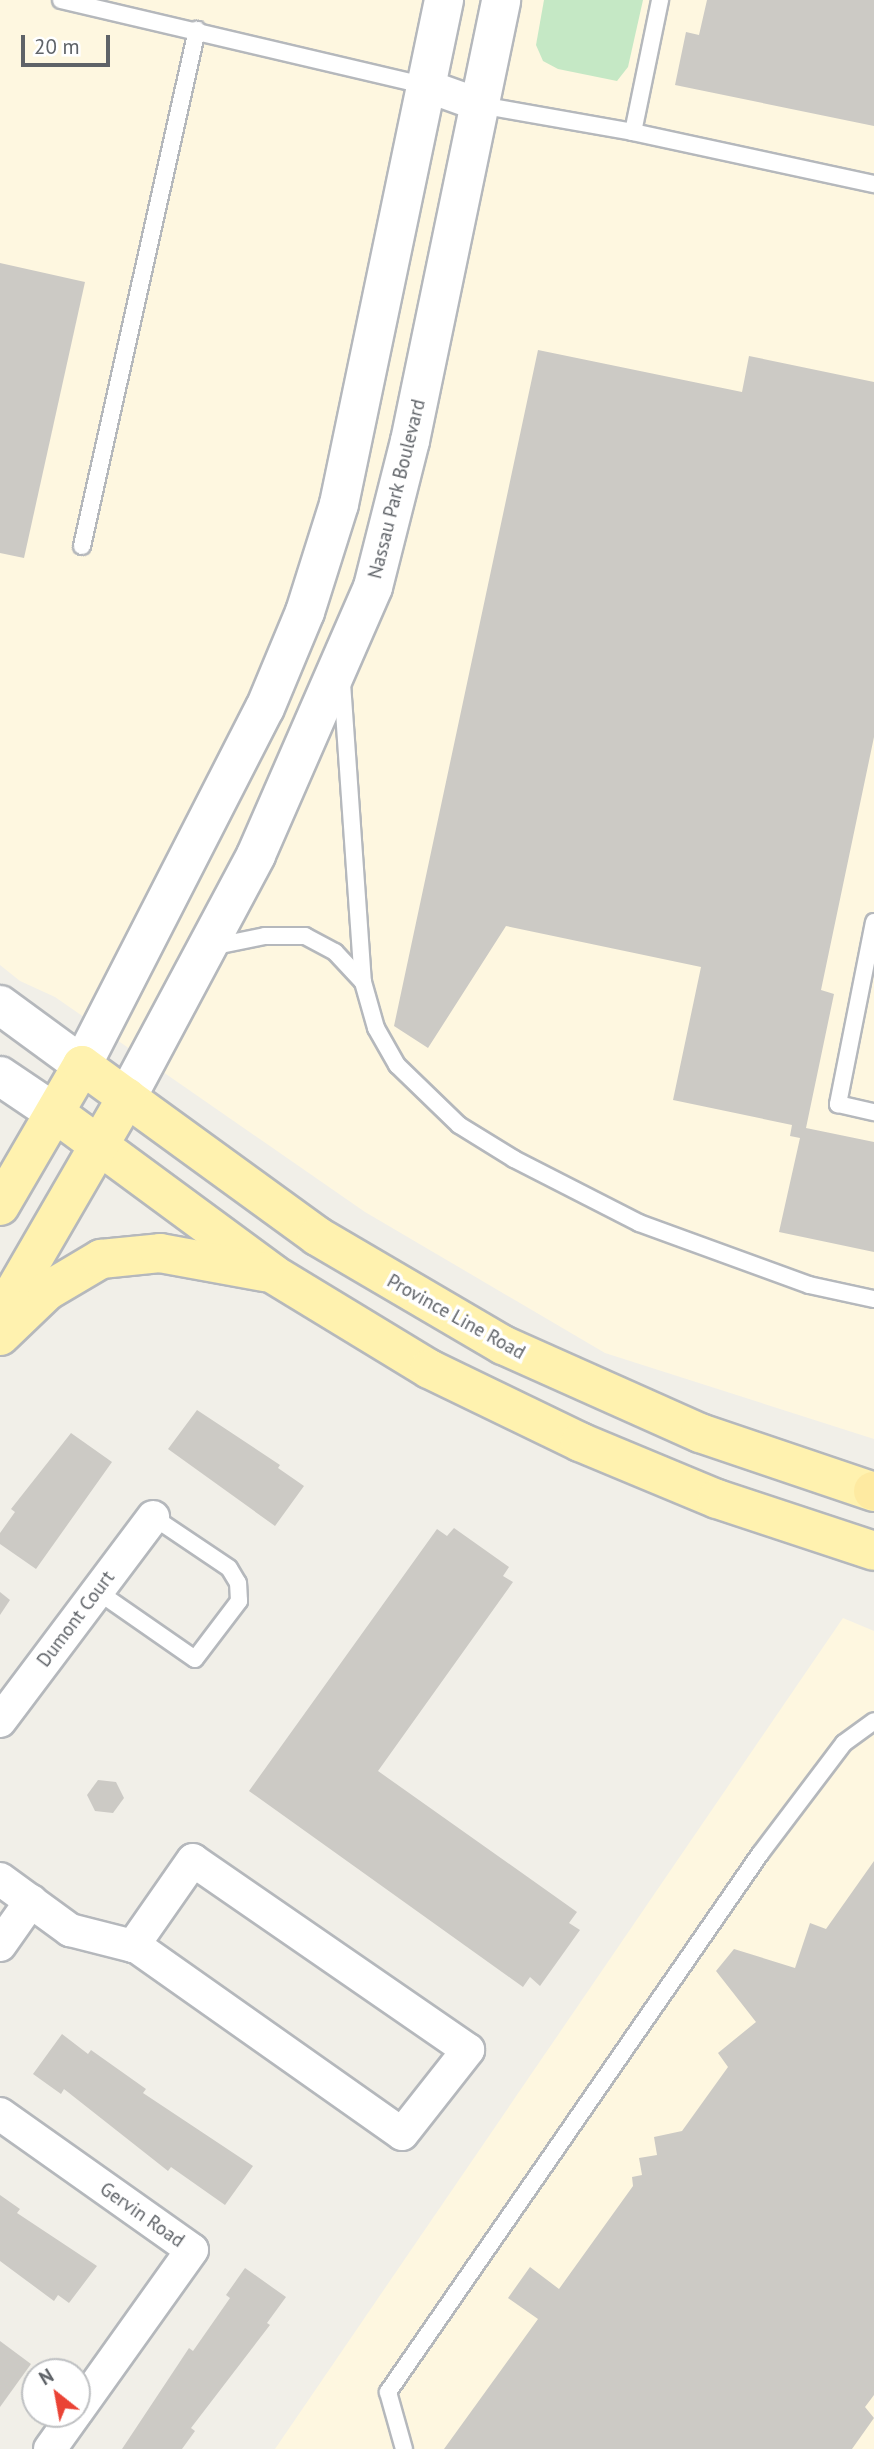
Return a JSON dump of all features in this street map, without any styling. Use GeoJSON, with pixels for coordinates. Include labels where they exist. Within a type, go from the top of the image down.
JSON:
{"type":"FeatureCollection","features":[{"type":"Feature","properties":{"kind":"main road","name":"Province Line Road"},"geometry":{"type":"LineString","coordinates":[[82,1065],[317,1236],[503,1345],[700,1433],[874,1491]]}},
{"type":"Feature","properties":{"kind":"main road"},"geometry":{"type":"LineString","coordinates":[[0,1206],[82,1065]]}},
{"type":"Feature","properties":{"kind":"main road"},"geometry":{"type":"LineString","coordinates":[[0,1316],[127,1097]]}},
{"type":"Feature","properties":{"kind":"main road"},"geometry":{"type":"LineString","coordinates":[[55,1113],[273,1274],[429,1369],[580,1442],[718,1499],[874,1551]]}},
{"type":"Feature","properties":{"kind":"main road"},"geometry":{"type":"LineString","coordinates":[[0,1336],[47,1292],[101,1259],[160,1253],[273,1274]]}},
{"type":"Feature","properties":{"kind":"street"},"geometry":{"type":"LineString","coordinates":[[0,1005],[82,1065],[259,720],[305,612],[339,505],[444,0]]}},
{"type":"Feature","properties":{"kind":"street","name":"Nassau Park Boulevard"},"geometry":{"type":"LineString","coordinates":[[127,1097],[209,947],[341,667],[373,587],[392,523],[501,0]]}},
{"type":"Feature","properties":{"kind":"street"},"geometry":{"type":"LineString","coordinates":[[426,86],[480,105]]}},
{"type":"Feature","properties":{"kind":"street"},"geometry":{"type":"LineString","coordinates":[[0,1076],[55,1113]]}},
{"type":"Feature","properties":{"kind":"street","name":"Dumont Court"},"geometry":{"type":"LineString","coordinates":[[0,1721],[153,1517]]}},
{"type":"Feature","properties":{"kind":"street"},"geometry":{"type":"LineString","coordinates":[[0,1879],[70,1930],[133,1946],[402,2134],[468,2050],[192,1860],[133,1946]]}},
{"type":"Feature","properties":{"kind":"street"},"geometry":{"type":"LineString","coordinates":[[0,1945],[31,1901]]}},
{"type":"Feature","properties":{"kind":"street","name":"Gervin Road"},"geometry":{"type":"LineString","coordinates":[[0,2114],[192,2250],[91,2391]]}},
{"type":"Feature","properties":{"kind":"street","name":"Gervin Road"},"geometry":{"type":"LineString","coordinates":[[50,2449],[65,2428]]}},
{"type":"Feature","properties":{"kind":"lane"},"geometry":{"type":"LineString","coordinates":[[61,0],[98,3],[426,86]]}},
{"type":"Feature","properties":{"kind":"lane"},"geometry":{"type":"LineString","coordinates":[[633,132],[660,0]]}},
{"type":"Feature","properties":{"kind":"lane"},"geometry":{"type":"LineString","coordinates":[[82,546],[197,30]]}},
{"type":"Feature","properties":{"kind":"lane"},"geometry":{"type":"LineString","coordinates":[[480,105],[633,132],[874,184]]}},
{"type":"Feature","properties":{"kind":"lane"},"geometry":{"type":"LineString","coordinates":[[341,667],[363,982],[376,1028],[397,1066],[459,1125],[514,1159],[639,1223],[810,1285],[874,1299]]}},
{"type":"Feature","properties":{"kind":"lane"},"geometry":{"type":"LineString","coordinates":[[874,922],[838,1104],[874,1112]]}},
{"type":"Feature","properties":{"kind":"lane"},"geometry":{"type":"LineString","coordinates":[[209,947],[265,936],[305,936],[335,952],[363,982]]}},
{"type":"Feature","properties":{"kind":"lane"},"geometry":{"type":"LineString","coordinates":[[97,1591],[195,1659],[239,1601],[238,1583],[229,1568],[153,1517]]}},
{"type":"Feature","properties":{"kind":"lane"},"geometry":{"type":"LineString","coordinates":[[404,2449],[388,2392],[760,1854],[844,1743],[874,1721]]}},
{"type":"Feature","properties":{"kind":"shaded area"},"geometry":{"type":"Polygon","coordinates":[[[0,0],[874,0],[874,1439],[605,1353],[365,1212],[55,997],[20,981],[0,965],[0,0]]]}},
{"type":"Feature","properties":{"kind":"shaded area"},"geometry":{"type":"Polygon","coordinates":[[[843,1618],[874,1631],[874,2449],[275,2449],[843,1618]]]}},
{"type":"Feature","properties":{"kind":"green space"},"geometry":{"type":"Polygon","coordinates":[[[544,0],[643,0],[628,67],[617,81],[558,69],[543,61],[536,45],[544,0]]]}},
{"type":"Feature","properties":{"kind":"building"},"geometry":{"type":"Polygon","coordinates":[[[707,0],[874,0],[874,126],[675,85],[686,32],[699,35],[707,0]]]}},
{"type":"Feature","properties":{"kind":"building"},"geometry":{"type":"Polygon","coordinates":[[[0,263],[85,282],[24,558],[0,553],[0,263]]]}},
{"type":"Feature","properties":{"kind":"building"},"geometry":{"type":"Polygon","coordinates":[[[538,350],[742,392],[749,356],[874,382],[874,737],[821,990],[834,994],[806,1128],[874,1142],[874,1252],[779,1232],[800,1138],[790,1136],[792,1125],[673,1100],[701,967],[506,926],[428,1048],[394,1026],[538,350]]]}},
{"type":"Feature","properties":{"kind":"building"},"geometry":{"type":"Polygon","coordinates":[[[197,1410],[280,1465],[278,1468],[304,1486],[275,1526],[168,1449],[197,1410]]]}},
{"type":"Feature","properties":{"kind":"building"},"geometry":{"type":"Polygon","coordinates":[[[71,1433],[112,1462],[36,1569],[0,1544],[0,1533],[15,1512],[11,1509],[71,1433]]]}},
{"type":"Feature","properties":{"kind":"building"},"geometry":{"type":"Polygon","coordinates":[[[454,1528],[509,1567],[503,1576],[513,1582],[378,1771],[577,1912],[569,1923],[580,1930],[540,1986],[530,1977],[523,1987],[249,1791],[437,1529],[447,1536],[454,1528]]]}},
{"type":"Feature","properties":{"kind":"building"},"geometry":{"type":"Polygon","coordinates":[[[0,1592],[10,1600],[0,1615],[0,1592]]]}},
{"type":"Feature","properties":{"kind":"building"},"geometry":{"type":"Polygon","coordinates":[[[98,1780],[116,1782],[124,1798],[113,1813],[95,1811],[87,1795],[98,1780]]]}},
{"type":"Feature","properties":{"kind":"building"},"geometry":{"type":"Polygon","coordinates":[[[874,1861],[874,2395],[865,2407],[874,2418],[852,2449],[444,2449],[538,2319],[508,2298],[530,2267],[559,2289],[633,2186],[632,2177],[642,2175],[639,2158],[657,2155],[654,2137],[682,2131],[728,2067],[718,2053],[756,2022],[716,1971],[734,1949],[795,1968],[810,1923],[826,1929],[874,1861]]]}},
{"type":"Feature","properties":{"kind":"building"},"geometry":{"type":"Polygon","coordinates":[[[62,2034],[88,2054],[91,2050],[146,2089],[143,2093],[253,2166],[225,2205],[171,2167],[168,2171],[64,2089],[61,2094],[33,2074],[62,2034]]]}},
{"type":"Feature","properties":{"kind":"building"},"geometry":{"type":"Polygon","coordinates":[[[0,2195],[20,2209],[17,2213],[97,2266],[69,2303],[58,2295],[54,2301],[0,2261],[0,2195]]]}},
{"type":"Feature","properties":{"kind":"building"},"geometry":{"type":"Polygon","coordinates":[[[245,2268],[286,2297],[267,2323],[270,2325],[191,2428],[195,2431],[182,2449],[122,2449],[189,2348],[193,2351],[230,2298],[226,2295],[245,2268]]]}},
{"type":"Feature","properties":{"kind":"building"},"geometry":{"type":"Polygon","coordinates":[[[0,2341],[23,2358],[21,2378],[0,2407],[0,2341]]]}}]}
